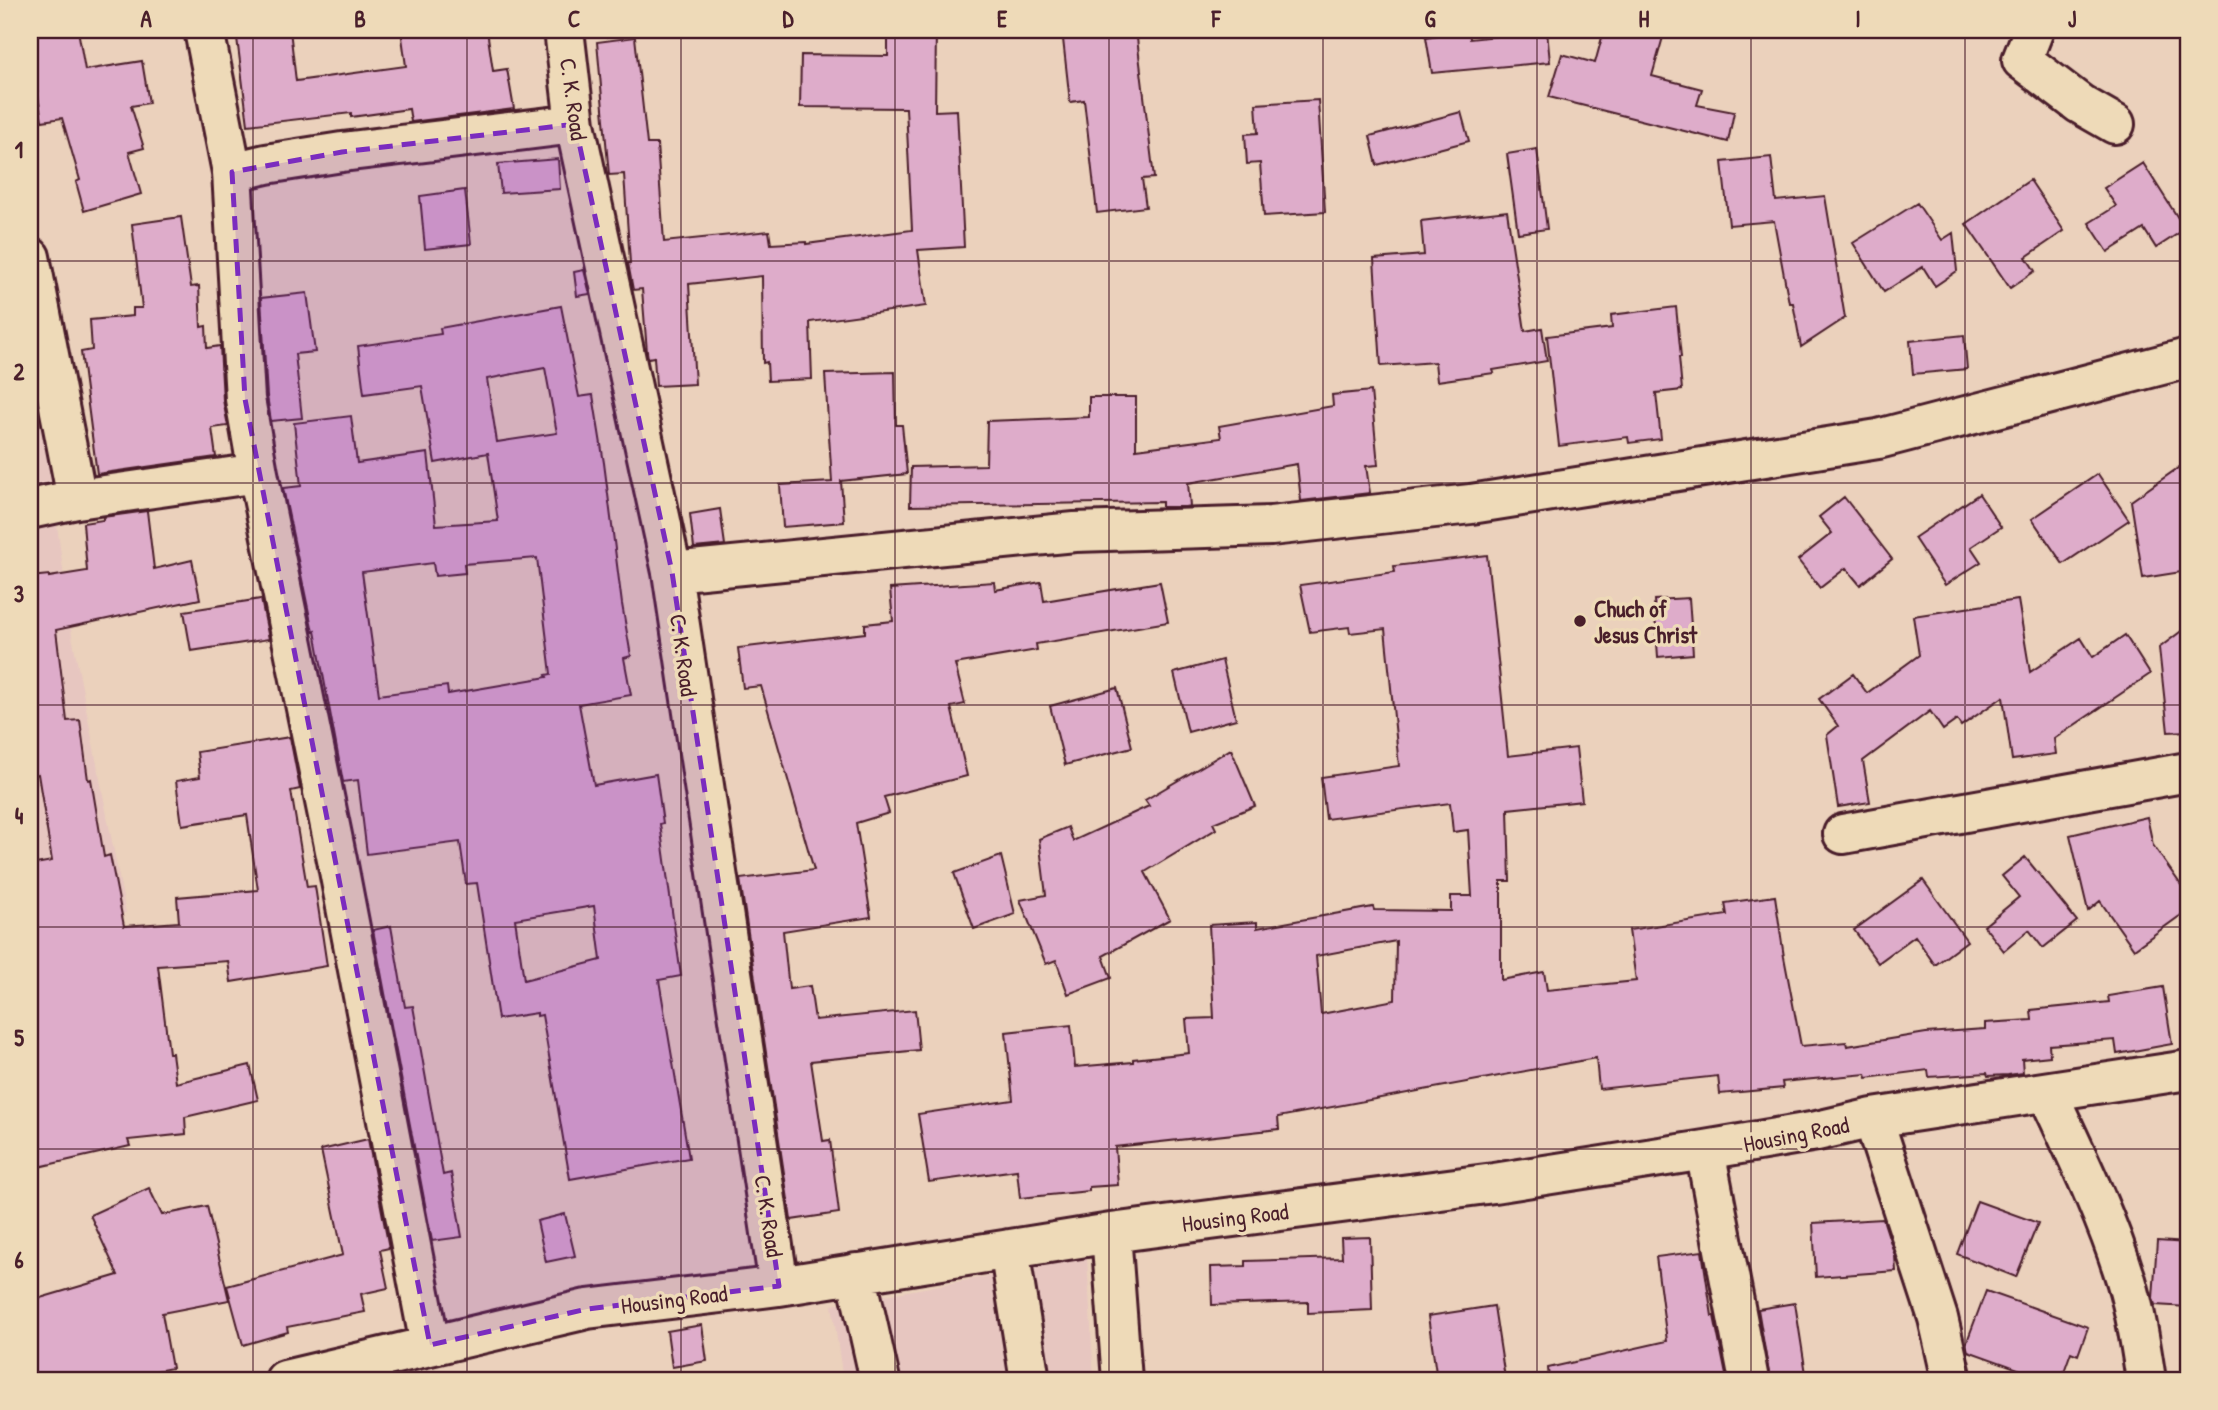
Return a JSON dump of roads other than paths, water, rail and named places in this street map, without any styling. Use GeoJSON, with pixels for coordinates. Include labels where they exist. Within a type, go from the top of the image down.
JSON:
{"type":"FeatureCollection","features":[{"type":"Feature","properties":{"kind":"street"},"geometry":{"type":"LineString","coordinates":[[204,30],[232,172],[245,399],[430,1345]]}},
{"type":"Feature","properties":{"kind":"street","name":"C. K. Road"},"geometry":{"type":"LineString","coordinates":[[564,30],[575,124],[673,572],[779,1286]]}},
{"type":"Feature","properties":{"kind":"street"},"geometry":{"type":"LineString","coordinates":[[2031,30],[2033,32],[2022,60],[2080,104],[2115,124]]}},
{"type":"Feature","properties":{"kind":"street"},"geometry":{"type":"LineString","coordinates":[[232,172],[342,152],[575,124]]}},
{"type":"Feature","properties":{"kind":"street"},"geometry":{"type":"LineString","coordinates":[[30,257],[78,499]]}},
{"type":"Feature","properties":{"kind":"street"},"geometry":{"type":"LineString","coordinates":[[673,572],[1075,532],[1271,526],[1471,505],[1878,439],[2188,358]]}},
{"type":"Feature","properties":{"kind":"street"},"geometry":{"type":"LineString","coordinates":[[30,509],[78,499],[258,473]]}},
{"type":"Feature","properties":{"kind":"street"},"geometry":{"type":"LineString","coordinates":[[1843,834],[2188,772]]}},
{"type":"Feature","properties":{"kind":"street","name":"Housing Road"},"geometry":{"type":"LineString","coordinates":[[297,1379],[587,1309],[779,1286],[1111,1233],[1480,1185],[1817,1131],[1872,1118],[2188,1070]]}},
{"type":"Feature","properties":{"kind":"street"},"geometry":{"type":"LineString","coordinates":[[2047,1092],[2100,1207],[2127,1281],[2146,1380]]}},
{"type":"Feature","properties":{"kind":"street"},"geometry":{"type":"LineString","coordinates":[[1872,1118],[1938,1318],[1952,1380]]}},
{"type":"Feature","properties":{"kind":"street"},"geometry":{"type":"LineString","coordinates":[[1705,1150],[1749,1380]]}},
{"type":"Feature","properties":{"kind":"street"},"geometry":{"type":"LineString","coordinates":[[1111,1233],[1122,1380]]}},
{"type":"Feature","properties":{"kind":"street"},"geometry":{"type":"LineString","coordinates":[[1009,1249],[1030,1380]]}},
{"type":"Feature","properties":{"kind":"street"},"geometry":{"type":"LineString","coordinates":[[856,1273],[880,1380]]}},
{"type":"Feature","properties":{"kind":"place","name":"Chuch of Jesus Christ"},"geometry":{"type":"Point","coordinates":[1580,621]}}]}
